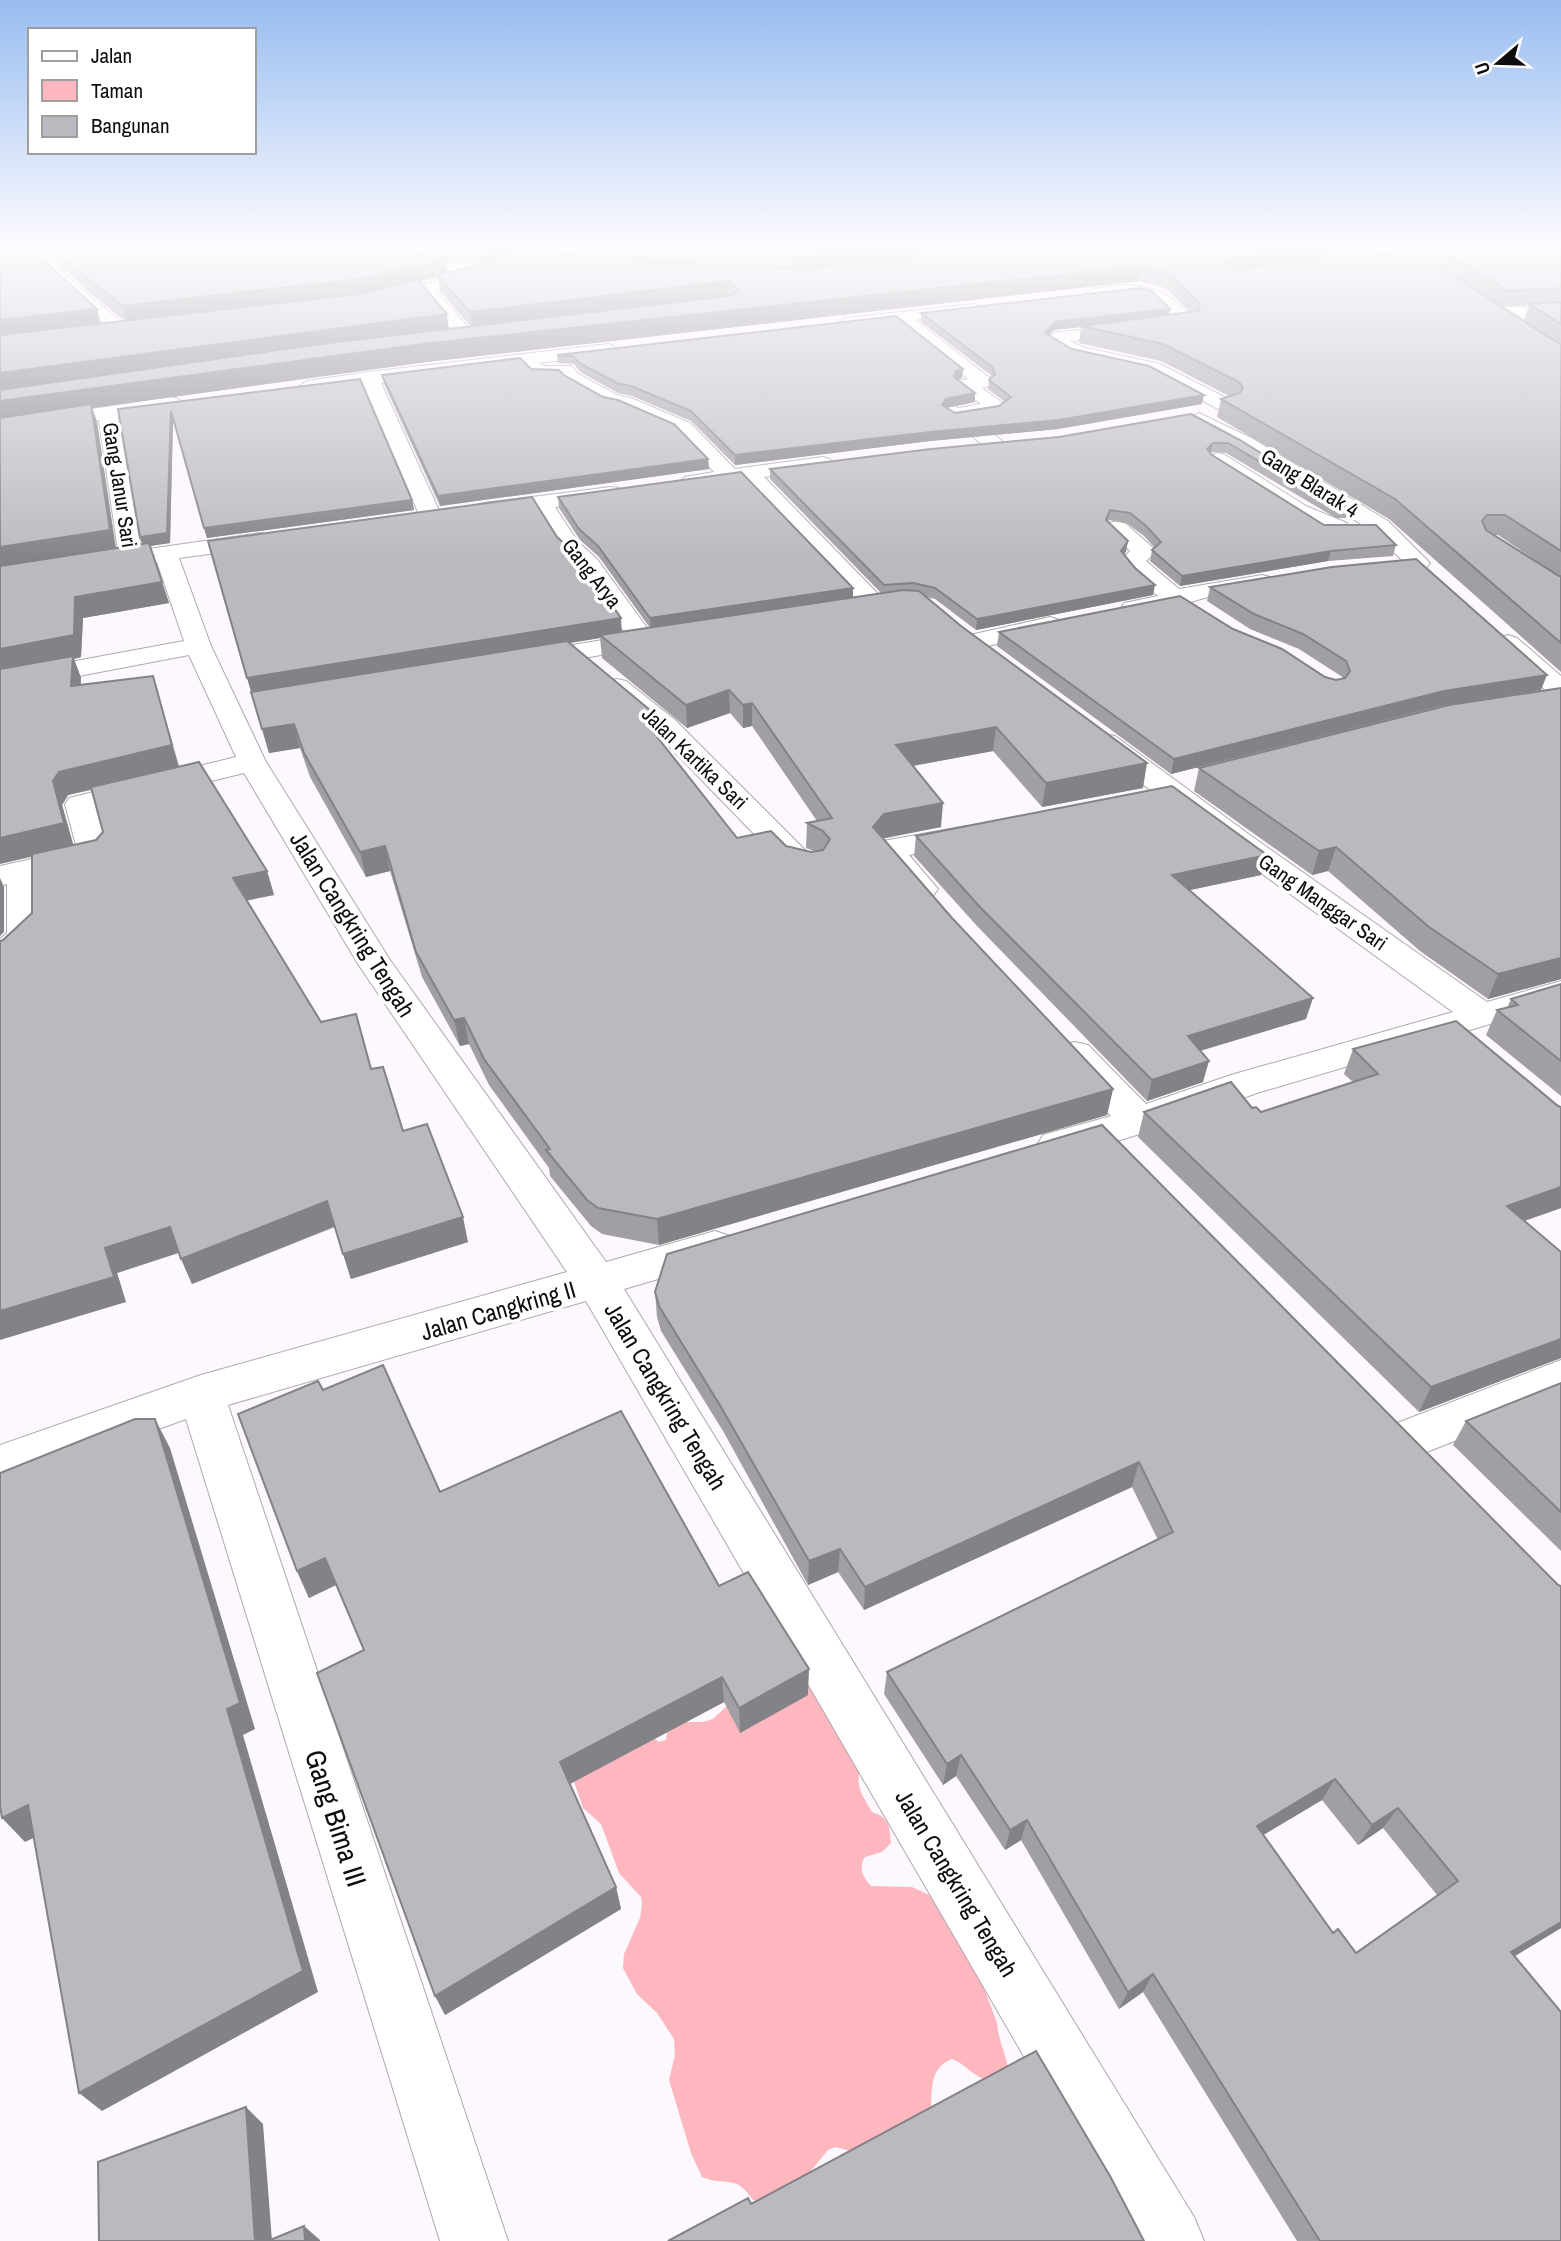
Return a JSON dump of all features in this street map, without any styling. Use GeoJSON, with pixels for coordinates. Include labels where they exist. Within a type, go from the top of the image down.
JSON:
{"type":"FeatureCollection","features":[{"type":"Feature","properties":{"kind":"street"},"geometry":{"type":"LineString","coordinates":[[285,390],[573,354]]}},
{"type":"Feature","properties":{"kind":"street"},"geometry":{"type":"LineString","coordinates":[[947,354],[983,382],[965,385],[998,407],[949,410],[1004,444],[962,447]]}},
{"type":"Feature","properties":{"kind":"street","name":"Gang Blarak 4"},"geometry":{"type":"LineString","coordinates":[[1089,354],[1154,368],[1227,406],[1186,417],[1245,443],[1380,526],[1426,570],[1387,565]]}},
{"type":"Feature","properties":{"kind":"street"},"geometry":{"type":"LineString","coordinates":[[526,359],[537,372],[566,370],[572,379],[585,383],[612,400],[624,402],[683,427],[739,474],[782,505],[823,553],[876,606]]}},
{"type":"Feature","properties":{"kind":"street"},"geometry":{"type":"LineString","coordinates":[[369,378],[431,517]]}},
{"type":"Feature","properties":{"kind":"street"},"geometry":{"type":"LineString","coordinates":[[0,429],[185,402]]}},
{"type":"Feature","properties":{"kind":"street","name":"Gang Janur Sari"},"geometry":{"type":"LineString","coordinates":[[108,412],[149,556]]}},
{"type":"Feature","properties":{"kind":"street"},"geometry":{"type":"LineString","coordinates":[[1218,459],[1331,528],[1380,526]]}},
{"type":"Feature","properties":{"kind":"street"},"geometry":{"type":"LineString","coordinates":[[677,484],[843,461]]}},
{"type":"Feature","properties":{"kind":"street"},"geometry":{"type":"LineString","coordinates":[[404,520],[636,489]]}},
{"type":"Feature","properties":{"kind":"street","name":"Gang Arya"},"geometry":{"type":"LineString","coordinates":[[542,503],[569,546],[589,565],[643,641]]}},
{"type":"Feature","properties":{"kind":"street"},"geometry":{"type":"LineString","coordinates":[[1117,528],[1144,552],[1133,560],[1143,572],[1179,599],[1210,617]]}},
{"type":"Feature","properties":{"kind":"street"},"geometry":{"type":"LineString","coordinates":[[105,562],[285,537]]}},
{"type":"Feature","properties":{"kind":"street","name":"Jalan Cangkring Tengah"},"geometry":{"type":"LineString","coordinates":[[149,556],[198,646],[240,708],[252,762],[375,964],[597,1282],[1170,2241]]}},
{"type":"Feature","properties":{"kind":"street"},"geometry":{"type":"LineString","coordinates":[[1112,612],[1179,599],[1185,595],[1289,578]]}},
{"type":"Feature","properties":{"kind":"street"},"geometry":{"type":"LineString","coordinates":[[996,661],[961,635],[1072,620]]}},
{"type":"Feature","properties":{"kind":"street"},"geometry":{"type":"LineString","coordinates":[[1491,628],[1561,691]]}},
{"type":"Feature","properties":{"kind":"street"},"geometry":{"type":"LineString","coordinates":[[508,663],[684,634]]}},
{"type":"Feature","properties":{"kind":"street"},"geometry":{"type":"LineString","coordinates":[[0,683],[198,646]]}},
{"type":"Feature","properties":{"kind":"street","name":"Jalan Kartika Sari"},"geometry":{"type":"LineString","coordinates":[[575,652],[665,726],[798,861],[811,865]]}},
{"type":"Feature","properties":{"kind":"street"},"geometry":{"type":"LineString","coordinates":[[1532,701],[1561,698]]}},
{"type":"Feature","properties":{"kind":"street","name":"Gang Manggar Sari"},"geometry":{"type":"LineString","coordinates":[[1079,723],[1178,787],[1243,845],[1470,1032]]}},
{"type":"Feature","properties":{"kind":"street"},"geometry":{"type":"LineString","coordinates":[[0,956],[24,936],[12,874],[94,854],[80,804],[252,762]]}},
{"type":"Feature","properties":{"kind":"street"},"geometry":{"type":"LineString","coordinates":[[1136,801],[1178,787]]}},
{"type":"Feature","properties":{"kind":"street"},"geometry":{"type":"LineString","coordinates":[[946,916],[891,860],[890,852],[894,848],[995,830]]}},
{"type":"Feature","properties":{"kind":"street"},"geometry":{"type":"LineString","coordinates":[[1024,1155],[1125,1137],[1244,1084],[1470,1032],[1561,992]]}},
{"type":"Feature","properties":{"kind":"street"},"geometry":{"type":"LineString","coordinates":[[1055,1033],[1125,1137]]}},
{"type":"Feature","properties":{"kind":"street","name":"Jalan Cangkring II"},"geometry":{"type":"LineString","coordinates":[[0,1465],[201,1394],[744,1238]]}},
{"type":"Feature","properties":{"kind":"street"},"geometry":{"type":"LineString","coordinates":[[1409,1438],[1561,1379]]}},
{"type":"Feature","properties":{"kind":"street","name":"Gang Bima III"},"geometry":{"type":"LineString","coordinates":[[201,1394],[474,2241]]}},
{"type":"Feature","properties":{"kind":"green space"},"geometry":{"type":"Polygon","coordinates":[[[807,1675],[861,1767],[858,1780],[863,1796],[872,1812],[882,1817],[889,1827],[891,1843],[882,1852],[865,1857],[862,1865],[864,1876],[871,1886],[912,1887],[944,1902],[958,1917],[997,2023],[1008,2067],[984,2079],[952,2059],[945,2063],[933,2080],[931,2111],[857,2153],[836,2147],[828,2150],[802,2182],[771,2203],[753,2200],[735,2183],[702,2177],[691,2153],[669,2080],[675,2055],[674,2039],[657,2013],[637,1994],[623,1968],[624,1954],[640,1918],[641,1897],[619,1873],[601,1824],[583,1808],[571,1773],[641,1728],[659,1742],[666,1740],[668,1728],[684,1722],[713,1719],[731,1702],[807,1675]]]}},
{"type":"Feature","properties":{"kind":"building"},"geometry":{"type":"Polygon","coordinates":[[[0,354],[147,354],[0,373],[0,354]]]}},
{"type":"Feature","properties":{"kind":"building"},"geometry":{"type":"Polygon","coordinates":[[[254,354],[352,354],[0,401],[0,390],[254,354]]]}},
{"type":"Feature","properties":{"kind":"building"},"geometry":{"type":"Polygon","coordinates":[[[944,354],[963,369],[956,371],[954,377],[975,393],[946,399],[942,405],[955,413],[999,406],[1011,397],[989,380],[995,374],[992,367],[974,354],[1093,354],[1149,366],[1204,395],[1059,420],[735,455],[691,411],[631,386],[617,383],[579,363],[573,356],[557,355],[944,354]]]}},
{"type":"Feature","properties":{"kind":"building"},"geometry":{"type":"Polygon","coordinates":[[[1182,354],[1561,354],[1561,551],[1505,515],[1487,515],[1482,521],[1486,530],[1561,576],[1561,643],[1395,499],[1221,399],[1240,393],[1243,388],[1239,382],[1182,354]]]}},
{"type":"Feature","properties":{"kind":"building"},"geometry":{"type":"Polygon","coordinates":[[[520,358],[531,369],[559,370],[603,397],[618,400],[674,424],[708,459],[438,496],[382,375],[520,358]]]}},
{"type":"Feature","properties":{"kind":"building"},"geometry":{"type":"Polygon","coordinates":[[[360,379],[412,500],[204,528],[171,411],[167,533],[140,537],[118,409],[360,379]]]}},
{"type":"Feature","properties":{"kind":"building"},"geometry":{"type":"Polygon","coordinates":[[[91,404],[110,530],[0,547],[0,418],[91,404]]]}},
{"type":"Feature","properties":{"kind":"building"},"geometry":{"type":"Polygon","coordinates":[[[1191,414],[1240,440],[1349,508],[1338,508],[1228,443],[1213,443],[1207,449],[1212,455],[1324,525],[1376,525],[1396,545],[1331,551],[1182,576],[1152,550],[1161,542],[1146,526],[1130,513],[1110,510],[1106,520],[1128,541],[1121,551],[1135,568],[1155,585],[977,619],[935,588],[913,583],[884,585],[770,469],[931,449],[1059,437],[1191,414]]]}},
{"type":"Feature","properties":{"kind":"building"},"geometry":{"type":"Polygon","coordinates":[[[741,472],[853,588],[650,618],[598,546],[579,529],[558,497],[741,472]]]}},
{"type":"Feature","properties":{"kind":"building"},"geometry":{"type":"Polygon","coordinates":[[[532,497],[557,537],[577,555],[621,618],[247,678],[208,541],[532,497]]]}},
{"type":"Feature","properties":{"kind":"building"},"geometry":{"type":"Polygon","coordinates":[[[149,543],[162,582],[75,597],[74,635],[0,649],[0,566],[149,543]]]}},
{"type":"Feature","properties":{"kind":"building"},"geometry":{"type":"Polygon","coordinates":[[[1416,559],[1547,675],[1444,691],[1174,759],[999,632],[1180,596],[1233,629],[1282,649],[1325,677],[1336,680],[1345,678],[1350,671],[1346,661],[1303,634],[1254,614],[1210,587],[1332,567],[1416,559]]]}},
{"type":"Feature","properties":{"kind":"building"},"geometry":{"type":"Polygon","coordinates":[[[903,590],[919,591],[961,626],[1147,763],[1046,783],[996,727],[896,745],[943,803],[884,814],[873,827],[952,918],[1113,1089],[657,1219],[598,1208],[587,1200],[546,1150],[550,1149],[484,1059],[464,1018],[454,1020],[416,952],[385,846],[360,852],[304,753],[294,724],[262,729],[251,692],[567,641],[656,715],[643,719],[737,838],[771,831],[786,846],[811,852],[823,850],[830,839],[823,831],[807,823],[832,818],[752,703],[743,705],[729,690],[686,705],[600,635],[903,590]]]}},
{"type":"Feature","properties":{"kind":"building"},"geometry":{"type":"Polygon","coordinates":[[[73,656],[71,686],[153,676],[172,745],[59,772],[53,781],[64,823],[0,838],[0,669],[73,656]]]}},
{"type":"Feature","properties":{"kind":"building"},"geometry":{"type":"Polygon","coordinates":[[[1561,688],[1561,958],[1498,974],[1429,927],[1336,847],[1319,851],[1199,768],[1449,705],[1561,688]]]}},
{"type":"Feature","properties":{"kind":"building"},"geometry":{"type":"Polygon","coordinates":[[[199,762],[267,871],[233,878],[321,1022],[356,1014],[371,1069],[383,1067],[403,1131],[427,1124],[463,1217],[343,1254],[327,1201],[181,1259],[170,1227],[105,1248],[114,1277],[0,1311],[0,941],[32,913],[32,854],[96,840],[103,832],[91,787],[199,762]]]}},
{"type":"Feature","properties":{"kind":"building"},"geometry":{"type":"Polygon","coordinates":[[[1172,786],[1267,855],[1172,875],[1313,998],[1188,1036],[1209,1061],[1152,1080],[979,906],[916,836],[1172,786]]]}},
{"type":"Feature","properties":{"kind":"building"},"geometry":{"type":"Polygon","coordinates":[[[1561,984],[1561,1061],[1497,1010],[1518,1005],[1511,999],[1561,984]]]}},
{"type":"Feature","properties":{"kind":"building"},"geometry":{"type":"Polygon","coordinates":[[[1456,1021],[1561,1107],[1561,1187],[1507,1206],[1561,1252],[1561,1339],[1431,1387],[1144,1112],[1231,1082],[1252,1108],[1256,1107],[1261,1112],[1378,1074],[1353,1049],[1456,1021]]]}},
{"type":"Feature","properties":{"kind":"building"},"geometry":{"type":"Polygon","coordinates":[[[1102,1125],[1561,1586],[1561,1922],[1511,1952],[1561,2012],[1561,2241],[1320,2241],[1153,1974],[1128,1992],[1027,1820],[1010,1830],[961,1755],[947,1764],[887,1672],[1173,1532],[1139,1462],[865,1587],[840,1549],[809,1561],[721,1407],[659,1306],[655,1292],[667,1254],[1102,1125]],[[1335,1779],[1257,1826],[1333,1933],[1338,1929],[1356,1953],[1458,1881],[1398,1808],[1372,1825],[1335,1779]]]}},
{"type":"Feature","properties":{"kind":"building"},"geometry":{"type":"Polygon","coordinates":[[[383,1365],[440,1492],[621,1411],[719,1586],[748,1572],[809,1669],[739,1708],[722,1677],[560,1762],[616,1887],[435,1996],[317,1673],[364,1650],[325,1558],[297,1571],[238,1414],[318,1381],[323,1390],[383,1365]]]}},
{"type":"Feature","properties":{"kind":"building"},"geometry":{"type":"Polygon","coordinates":[[[1561,1383],[1561,1512],[1466,1421],[1561,1383]]]}},
{"type":"Feature","properties":{"kind":"building"},"geometry":{"type":"Polygon","coordinates":[[[135,1419],[155,1419],[240,1703],[227,1709],[303,1971],[79,2093],[28,1805],[2,1818],[0,1806],[0,1473],[135,1419]]]}},
{"type":"Feature","properties":{"kind":"building"},"geometry":{"type":"Polygon","coordinates":[[[1036,2051],[1110,2176],[1144,2241],[668,2241],[748,2198],[751,2204],[1036,2051]]]}},
{"type":"Feature","properties":{"kind":"building"},"geometry":{"type":"Polygon","coordinates":[[[246,2107],[255,2241],[99,2241],[98,2162],[246,2107]]]}},
{"type":"Feature","properties":{"kind":"building"},"geometry":{"type":"Polygon","coordinates":[[[304,2226],[305,2241],[268,2241],[304,2226]]]}}]}
